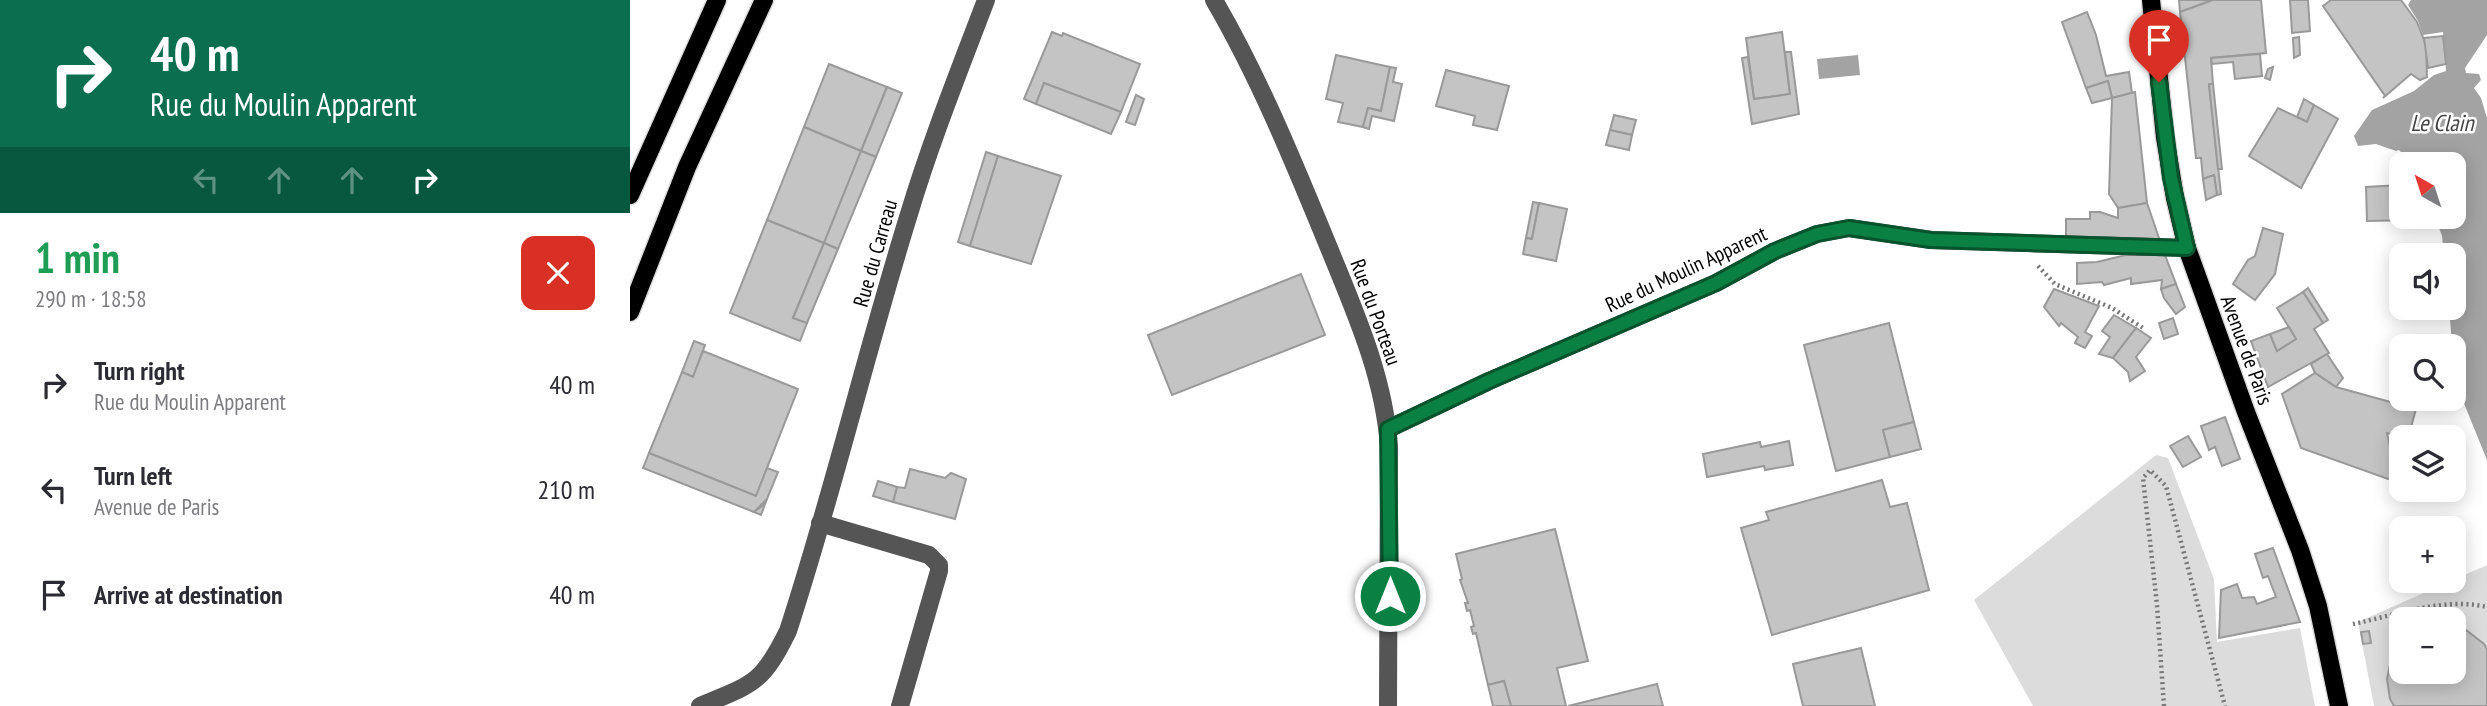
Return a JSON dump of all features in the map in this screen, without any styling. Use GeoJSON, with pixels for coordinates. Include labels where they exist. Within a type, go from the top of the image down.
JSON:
{"type":"FeatureCollection","features":[{"type":"Feature","properties":{"kind":"main road"},"geometry":{"type":"LineString","coordinates":[[630,195],[717,0]]}},
{"type":"Feature","properties":{"kind":"main road"},"geometry":{"type":"LineString","coordinates":[[630,312],[687,167],[764,0]]}},
{"type":"Feature","properties":{"kind":"main road","name":"Avenue de Paris"},"geometry":{"type":"LineString","coordinates":[[2151,0],[2165,137],[2187,248],[2246,412],[2300,550],[2318,606],[2339,706]]}},
{"type":"Feature","properties":{"kind":"street","name":"Rue du Carreau"},"geometry":{"type":"LineString","coordinates":[[709,704],[758,679],[774,659],[788,631],[909,214],[986,0]]}},
{"type":"Feature","properties":{"kind":"street","name":"Rue du Porteau"},"geometry":{"type":"LineString","coordinates":[[1214,0],[1243,51],[1281,129],[1371,353],[1388,429],[1388,706]]}},
{"type":"Feature","properties":{"kind":"street","name":"Rue du Moulin Apparent"},"geometry":{"type":"LineString","coordinates":[[1388,429],[1489,381],[1716,283],[1775,251],[1817,234],[1849,228],[1931,240],[2187,248]]}},
{"type":"Feature","properties":{"kind":"street"},"geometry":{"type":"LineString","coordinates":[[820,523],[929,555],[939,565],[900,706]]}},
{"type":"Feature","properties":{"kind":"path"},"geometry":{"type":"LineString","coordinates":[[2021,242],[2032,261],[2055,284],[2112,308],[2143,328]]}},
{"type":"Feature","properties":{"kind":"path"},"geometry":{"type":"LineString","coordinates":[[2164,706],[2157,606],[2143,478],[2150,470],[2166,486],[2225,706]]}},
{"type":"Feature","properties":{"kind":"path"},"geometry":{"type":"LineString","coordinates":[[2353,625],[2447,604],[2487,607]]}},
{"type":"Feature","properties":{"kind":"shaded area"},"geometry":{"type":"Polygon","coordinates":[[[2156,455],[2168,458],[2214,579],[2217,642],[2300,628],[2315,706],[2033,706],[1974,600],[2156,455]]]}},
{"type":"Feature","properties":{"kind":"shaded area"},"geometry":{"type":"Polygon","coordinates":[[[2487,565],[2487,706],[2374,706],[2358,622],[2389,608],[2389,684],[2466,684],[2466,607],[2392,607],[2424,593],[2466,593],[2466,574],[2487,565]]]}},
{"type":"Feature","properties":{"kind":"water","name":"Le Clain"},"geometry":{"type":"Polygon","coordinates":[[[2411,0],[2487,0],[2487,35],[2465,68],[2466,73],[2479,74],[2481,80],[2474,88],[2481,98],[2487,118],[2487,460],[2466,408],[2466,334],[2451,334],[2450,320],[2466,320],[2466,243],[2443,243],[2439,229],[2466,229],[2466,152],[2401,152],[2376,144],[2358,146],[2354,136],[2372,110],[2414,91],[2434,75],[2446,71],[2443,32],[2423,35],[2408,5],[2411,0]]]}},
{"type":"Feature","properties":{"kind":"water"},"geometry":{"type":"Polygon","coordinates":[[[1858,55],[1860,75],[1819,79],[1817,59],[1858,55]]]}},
{"type":"Feature","properties":{"kind":"building"},"geometry":{"type":"Polygon","coordinates":[[[2179,0],[2213,0],[2180,12],[2179,0]]]}},
{"type":"Feature","properties":{"kind":"building"},"geometry":{"type":"Polygon","coordinates":[[[2213,0],[2261,0],[2266,53],[2211,58],[2213,84],[2209,84],[2221,194],[2217,195],[2214,175],[2203,179],[2201,158],[2196,158],[2180,12],[2213,0]]]}},
{"type":"Feature","properties":{"kind":"building"},"geometry":{"type":"Polygon","coordinates":[[[2290,0],[2308,0],[2310,31],[2292,33],[2290,0]]]}},
{"type":"Feature","properties":{"kind":"building"},"geometry":{"type":"Polygon","coordinates":[[[2331,0],[2401,0],[2417,22],[2426,45],[2427,77],[2420,80],[2411,74],[2383,98],[2385,96],[2323,6],[2331,0]]]}},
{"type":"Feature","properties":{"kind":"building"},"geometry":{"type":"Polygon","coordinates":[[[2087,12],[2106,76],[2129,72],[2132,93],[2112,98],[2108,81],[2086,88],[2062,22],[2087,12]]]}},
{"type":"Feature","properties":{"kind":"building"},"geometry":{"type":"Polygon","coordinates":[[[1052,32],[1062,36],[1063,33],[1140,64],[1121,112],[1044,83],[1036,104],[1024,99],[1052,32]]]}},
{"type":"Feature","properties":{"kind":"building"},"geometry":{"type":"Polygon","coordinates":[[[1782,32],[1790,94],[1754,99],[1746,38],[1782,32]]]}},
{"type":"Feature","properties":{"kind":"building"},"geometry":{"type":"Polygon","coordinates":[[[2443,36],[2446,64],[2428,68],[2424,38],[2443,36]]]}},
{"type":"Feature","properties":{"kind":"building"},"geometry":{"type":"Polygon","coordinates":[[[2299,37],[2300,55],[2294,58],[2293,38],[2299,37]]]}},
{"type":"Feature","properties":{"kind":"building"},"geometry":{"type":"Polygon","coordinates":[[[1785,52],[1791,52],[1799,114],[1752,124],[1742,58],[1748,57],[1754,99],[1790,94],[1785,52]]]}},
{"type":"Feature","properties":{"kind":"building"},"geometry":{"type":"Polygon","coordinates":[[[2260,54],[2262,76],[2235,79],[2233,62],[2212,64],[2211,58],[2260,54]]]}},
{"type":"Feature","properties":{"kind":"building"},"geometry":{"type":"Polygon","coordinates":[[[1336,55],[1390,67],[1381,111],[1368,108],[1363,127],[1338,122],[1343,103],[1326,99],[1336,55]]]}},
{"type":"Feature","properties":{"kind":"building"},"geometry":{"type":"Polygon","coordinates":[[[829,64],[887,87],[861,151],[804,127],[829,64]]]}},
{"type":"Feature","properties":{"kind":"building"},"geometry":{"type":"Polygon","coordinates":[[[1390,67],[1396,68],[1393,82],[1402,84],[1394,121],[1372,116],[1369,129],[1363,127],[1368,108],[1381,111],[1390,67]]]}},
{"type":"Feature","properties":{"kind":"building"},"geometry":{"type":"Polygon","coordinates":[[[2273,67],[2270,80],[2265,78],[2268,69],[2273,67]]]}},
{"type":"Feature","properties":{"kind":"building"},"geometry":{"type":"Polygon","coordinates":[[[1446,70],[1509,86],[1497,130],[1473,125],[1475,116],[1436,106],[1446,70]]]}},
{"type":"Feature","properties":{"kind":"building"},"geometry":{"type":"Polygon","coordinates":[[[2108,81],[2112,98],[2092,103],[2086,88],[2108,81]]]}},
{"type":"Feature","properties":{"kind":"building"},"geometry":{"type":"Polygon","coordinates":[[[1044,83],[1121,112],[1111,134],[1036,104],[1044,83]]]}},
{"type":"Feature","properties":{"kind":"building"},"geometry":{"type":"Polygon","coordinates":[[[2209,84],[2213,84],[2222,169],[2218,169],[2209,84]]]}},
{"type":"Feature","properties":{"kind":"building"},"geometry":{"type":"Polygon","coordinates":[[[887,87],[902,93],[876,157],[861,151],[887,87]]]}},
{"type":"Feature","properties":{"kind":"building"},"geometry":{"type":"Polygon","coordinates":[[[2135,92],[2147,203],[2118,208],[2109,194],[2112,98],[2135,92]]]}},
{"type":"Feature","properties":{"kind":"building"},"geometry":{"type":"Polygon","coordinates":[[[1136,95],[1144,99],[1135,125],[1126,122],[1136,95]]]}},
{"type":"Feature","properties":{"kind":"building"},"geometry":{"type":"Polygon","coordinates":[[[2304,99],[2314,105],[2307,122],[2297,117],[2304,99]]]}},
{"type":"Feature","properties":{"kind":"building"},"geometry":{"type":"Polygon","coordinates":[[[2314,105],[2338,119],[2301,188],[2249,156],[2278,108],[2307,122],[2314,105]]]}},
{"type":"Feature","properties":{"kind":"building"},"geometry":{"type":"Polygon","coordinates":[[[1614,115],[1636,120],[1632,135],[1610,130],[1614,115]]]}},
{"type":"Feature","properties":{"kind":"building"},"geometry":{"type":"Polygon","coordinates":[[[804,127],[861,151],[824,243],[767,220],[804,127]]]}},
{"type":"Feature","properties":{"kind":"building"},"geometry":{"type":"Polygon","coordinates":[[[1610,130],[1632,135],[1629,150],[1606,145],[1610,130]]]}},
{"type":"Feature","properties":{"kind":"building"},"geometry":{"type":"Polygon","coordinates":[[[861,151],[876,157],[838,249],[824,243],[861,151]]]}},
{"type":"Feature","properties":{"kind":"building"},"geometry":{"type":"Polygon","coordinates":[[[986,152],[998,156],[970,246],[958,242],[986,152]]]}},
{"type":"Feature","properties":{"kind":"building"},"geometry":{"type":"Polygon","coordinates":[[[998,156],[1061,176],[1031,264],[970,246],[998,156]]]}},
{"type":"Feature","properties":{"kind":"building"},"geometry":{"type":"Polygon","coordinates":[[[2214,175],[2217,195],[2206,200],[2203,179],[2214,175]]]}},
{"type":"Feature","properties":{"kind":"building"},"geometry":{"type":"Polygon","coordinates":[[[2389,186],[2389,221],[2367,221],[2366,187],[2389,186]]]}},
{"type":"Feature","properties":{"kind":"building"},"geometry":{"type":"Polygon","coordinates":[[[1533,202],[1539,203],[1532,239],[1526,238],[1533,202]]]}},
{"type":"Feature","properties":{"kind":"building"},"geometry":{"type":"Polygon","coordinates":[[[1539,203],[1567,209],[1556,261],[1523,254],[1526,238],[1532,239],[1539,203]]]}},
{"type":"Feature","properties":{"kind":"building"},"geometry":{"type":"Polygon","coordinates":[[[2147,203],[2160,241],[2066,238],[2066,219],[2090,219],[2090,212],[2118,218],[2118,208],[2147,203]]]}},
{"type":"Feature","properties":{"kind":"building"},"geometry":{"type":"Polygon","coordinates":[[[767,220],[824,243],[793,318],[807,323],[800,341],[730,313],[767,220]]]}},
{"type":"Feature","properties":{"kind":"building"},"geometry":{"type":"Polygon","coordinates":[[[2263,228],[2283,234],[2275,274],[2255,300],[2233,284],[2248,260],[2255,256],[2263,228]]]}},
{"type":"Feature","properties":{"kind":"building"},"geometry":{"type":"Polygon","coordinates":[[[824,243],[838,249],[807,323],[793,318],[824,243]]]}},
{"type":"Feature","properties":{"kind":"building"},"geometry":{"type":"Polygon","coordinates":[[[2126,255],[2165,255],[2176,284],[2161,289],[2162,280],[2131,284],[2131,278],[2104,285],[2102,282],[2077,284],[2077,263],[2097,262],[2126,255]]]}},
{"type":"Feature","properties":{"kind":"building"},"geometry":{"type":"Polygon","coordinates":[[[1301,274],[1325,335],[1172,395],[1148,335],[1301,274]]]}},
{"type":"Feature","properties":{"kind":"building"},"geometry":{"type":"Polygon","coordinates":[[[2176,284],[2185,307],[2176,314],[2161,289],[2176,284]]]}},
{"type":"Feature","properties":{"kind":"building"},"geometry":{"type":"Polygon","coordinates":[[[2308,288],[2328,320],[2323,323],[2303,292],[2308,288]]]}},
{"type":"Feature","properties":{"kind":"building"},"geometry":{"type":"Polygon","coordinates":[[[2054,289],[2099,306],[2085,332],[2092,336],[2085,348],[2075,343],[2078,337],[2061,323],[2059,326],[2044,307],[2054,289]]]}},
{"type":"Feature","properties":{"kind":"building"},"geometry":{"type":"Polygon","coordinates":[[[2303,292],[2323,323],[2314,329],[2329,353],[2268,387],[2251,341],[2270,334],[2277,351],[2296,339],[2277,308],[2303,292]]]}},
{"type":"Feature","properties":{"kind":"building"},"geometry":{"type":"Polygon","coordinates":[[[2114,315],[2136,328],[2113,358],[2099,354],[2110,337],[2102,331],[2114,315]]]}},
{"type":"Feature","properties":{"kind":"building"},"geometry":{"type":"Polygon","coordinates":[[[2173,318],[2178,334],[2164,339],[2159,323],[2173,318]]]}},
{"type":"Feature","properties":{"kind":"building"},"geometry":{"type":"Polygon","coordinates":[[[1889,323],[1914,422],[1883,430],[1890,457],[1836,471],[1804,345],[1889,323]]]}},
{"type":"Feature","properties":{"kind":"building"},"geometry":{"type":"Polygon","coordinates":[[[2289,327],[2296,339],[2277,351],[2270,334],[2289,327]]]}},
{"type":"Feature","properties":{"kind":"building"},"geometry":{"type":"Polygon","coordinates":[[[2136,328],[2151,338],[2136,357],[2145,371],[2130,381],[2128,372],[2113,358],[2136,328]]]}},
{"type":"Feature","properties":{"kind":"building"},"geometry":{"type":"Polygon","coordinates":[[[694,341],[705,345],[693,377],[682,372],[694,341]]]}},
{"type":"Feature","properties":{"kind":"building"},"geometry":{"type":"Polygon","coordinates":[[[703,351],[798,389],[756,496],[649,453],[682,372],[693,377],[703,351]]]}},
{"type":"Feature","properties":{"kind":"building"},"geometry":{"type":"Polygon","coordinates":[[[2327,354],[2343,378],[2336,387],[2315,373],[2311,364],[2327,354]]]}},
{"type":"Feature","properties":{"kind":"building"},"geometry":{"type":"Polygon","coordinates":[[[2315,373],[2336,387],[2389,402],[2389,411],[2415,411],[2412,425],[2389,425],[2389,478],[2301,448],[2282,394],[2315,373]]]}},
{"type":"Feature","properties":{"kind":"building"},"geometry":{"type":"Polygon","coordinates":[[[2225,417],[2240,459],[2222,466],[2215,447],[2209,450],[2201,426],[2225,417]]]}},
{"type":"Feature","properties":{"kind":"building"},"geometry":{"type":"Polygon","coordinates":[[[1914,422],[1921,449],[1890,457],[1883,430],[1914,422]]]}},
{"type":"Feature","properties":{"kind":"building"},"geometry":{"type":"Polygon","coordinates":[[[2188,436],[2201,457],[2183,467],[2170,446],[2188,436]]]}},
{"type":"Feature","properties":{"kind":"building"},"geometry":{"type":"Polygon","coordinates":[[[1789,441],[1793,465],[1765,470],[1764,466],[1707,477],[1703,454],[1760,442],[1761,447],[1789,441]]]}},
{"type":"Feature","properties":{"kind":"building"},"geometry":{"type":"Polygon","coordinates":[[[649,453],[756,496],[767,468],[778,472],[767,499],[754,512],[643,468],[649,453]]]}},
{"type":"Feature","properties":{"kind":"building"},"geometry":{"type":"Polygon","coordinates":[[[910,469],[945,478],[951,473],[966,479],[955,519],[893,502],[897,487],[905,488],[910,469]]]}},
{"type":"Feature","properties":{"kind":"building"},"geometry":{"type":"Polygon","coordinates":[[[1882,480],[1890,507],[1907,503],[1929,590],[1772,635],[1741,528],[1769,520],[1766,512],[1882,480]]]}},
{"type":"Feature","properties":{"kind":"building"},"geometry":{"type":"Polygon","coordinates":[[[878,481],[897,487],[893,502],[873,496],[878,481]]]}},
{"type":"Feature","properties":{"kind":"building"},"geometry":{"type":"Polygon","coordinates":[[[767,499],[761,515],[754,512],[762,506],[767,499]]]}},
{"type":"Feature","properties":{"kind":"building"},"geometry":{"type":"Polygon","coordinates":[[[1555,529],[1588,661],[1557,668],[1566,706],[1511,706],[1504,681],[1488,685],[1476,633],[1473,634],[1471,627],[1474,626],[1470,610],[1467,611],[1465,603],[1468,603],[1460,580],[1462,579],[1456,554],[1555,529]]]}},
{"type":"Feature","properties":{"kind":"building"},"geometry":{"type":"Polygon","coordinates":[[[2273,548],[2300,622],[2219,638],[2221,590],[2237,584],[2242,598],[2254,597],[2257,604],[2276,597],[2268,576],[2263,578],[2255,554],[2273,548]]]}},
{"type":"Feature","properties":{"kind":"building"},"geometry":{"type":"Polygon","coordinates":[[[2466,630],[2487,649],[2487,706],[2394,706],[2390,699],[2387,679],[2389,670],[2389,684],[2466,684],[2466,630]]]}},
{"type":"Feature","properties":{"kind":"building"},"geometry":{"type":"Polygon","coordinates":[[[2369,631],[2371,643],[2363,644],[2361,632],[2369,631]]]}},
{"type":"Feature","properties":{"kind":"building"},"geometry":{"type":"Polygon","coordinates":[[[1861,648],[1875,706],[1803,706],[1793,664],[1861,648]]]}},
{"type":"Feature","properties":{"kind":"building"},"geometry":{"type":"Polygon","coordinates":[[[1504,681],[1511,706],[1493,706],[1488,685],[1504,681]]]}},
{"type":"Feature","properties":{"kind":"building"},"geometry":{"type":"Polygon","coordinates":[[[1657,684],[1663,706],[1568,706],[1657,684]]]}},
{"type":"Feature","properties":{"kind":"route"},"geometry":{"type":"LineString","coordinates":[[1390,596],[1388,429],[1489,381],[1716,283],[1775,251],[1817,234],[1849,228],[1931,240],[2187,248],[2171,178],[2159,82]]}}]}
